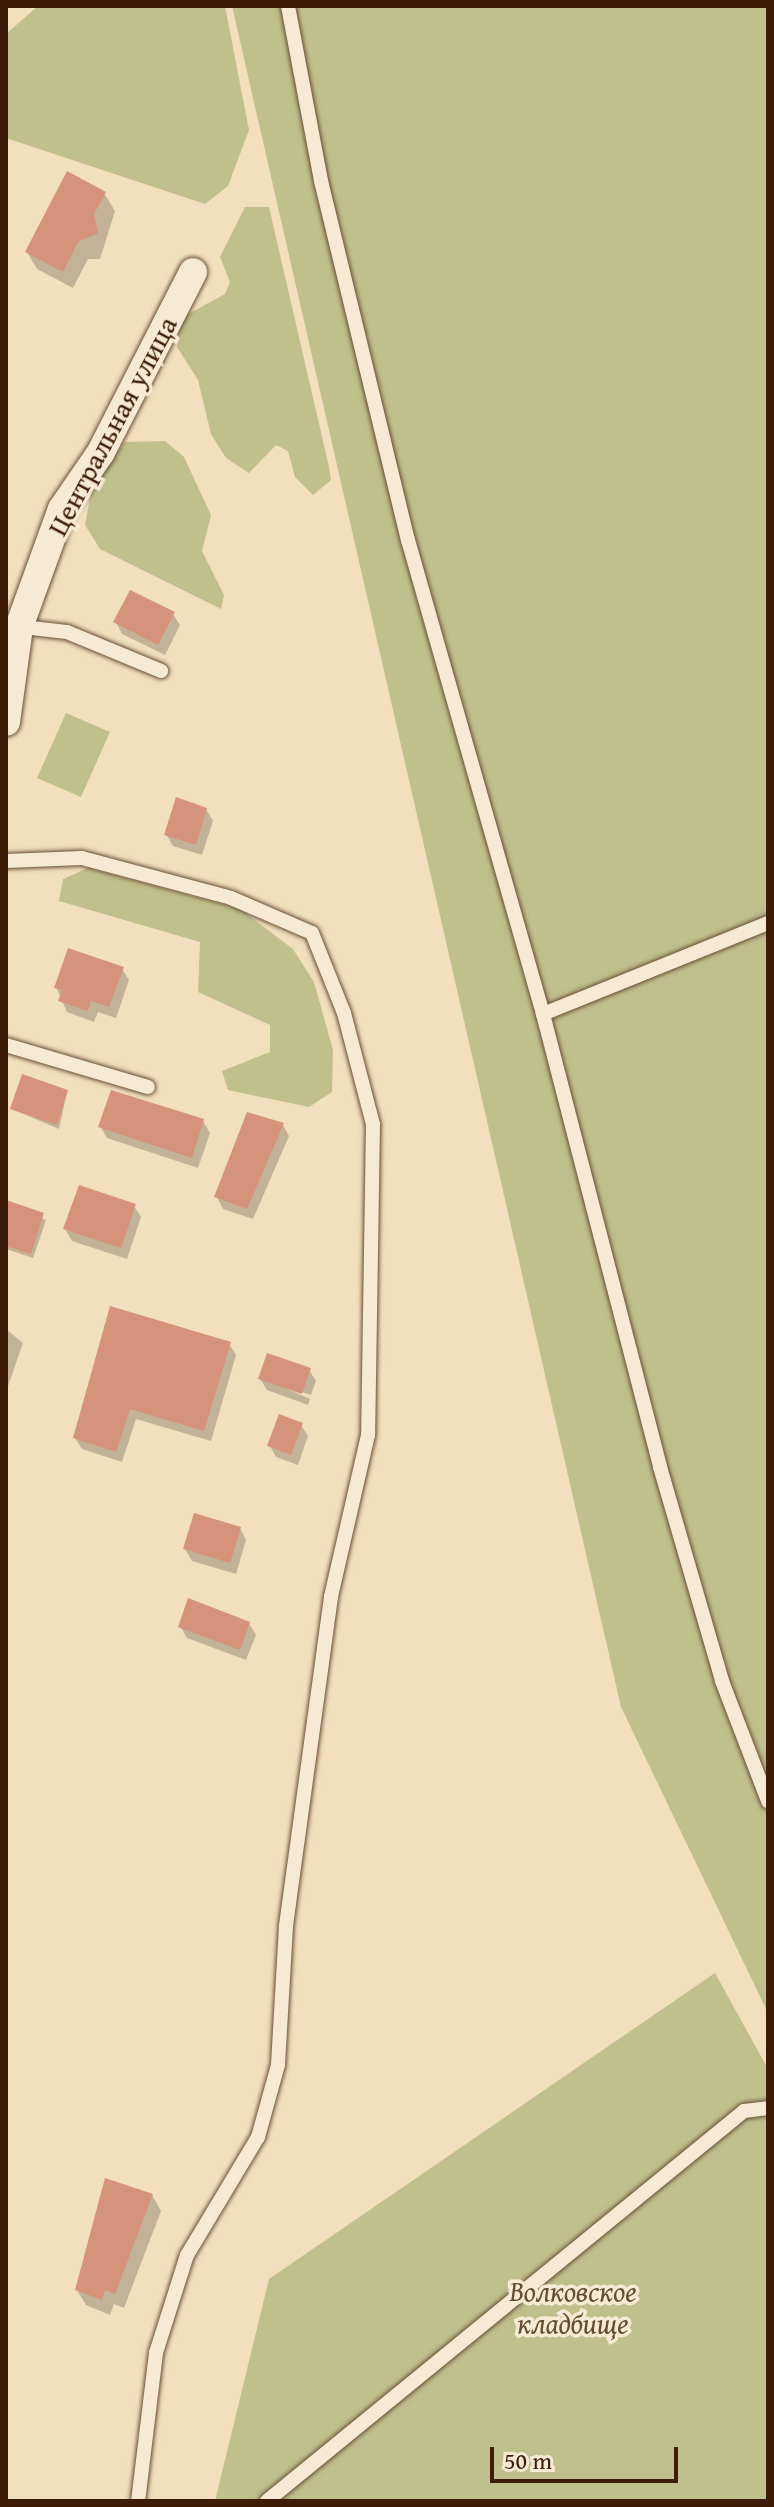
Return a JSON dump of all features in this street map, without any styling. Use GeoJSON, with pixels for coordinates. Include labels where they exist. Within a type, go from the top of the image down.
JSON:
{"type":"FeatureCollection","features":[{"type":"Feature","properties":{"kind":"street","name":"Центральная улица"},"geometry":{"type":"LineString","coordinates":[[6,722],[13,626],[62,509],[101,452],[193,272]]}},
{"type":"Feature","properties":{"kind":"lane"},"geometry":{"type":"LineString","coordinates":[[288,6],[321,181],[408,540],[543,1014],[665,1482],[722,1681],[768,1801]]}},
{"type":"Feature","properties":{"kind":"lane"},"geometry":{"type":"LineString","coordinates":[[13,626],[67,632],[161,671]]}},
{"type":"Feature","properties":{"kind":"lane"},"geometry":{"type":"LineString","coordinates":[[6,861],[82,858],[231,898],[312,933],[344,1013],[373,1124],[368,1435],[331,1597],[286,1926],[278,2065],[258,2137],[187,2255],[156,2353],[138,2501]]}},
{"type":"Feature","properties":{"kind":"lane"},"geometry":{"type":"LineString","coordinates":[[543,1014],[768,923]]}},
{"type":"Feature","properties":{"kind":"lane"},"geometry":{"type":"LineString","coordinates":[[6,1045],[148,1087]]}},
{"type":"Feature","properties":{"kind":"lane"},"geometry":{"type":"LineString","coordinates":[[267,2501],[744,2111],[768,2108]]}},
{"type":"Feature","properties":{"kind":"green space"},"geometry":{"type":"Polygon","coordinates":[[[38,6],[225,6],[249,130],[228,186],[205,204],[6,138],[6,34],[38,6]]]}},
{"type":"Feature","properties":{"kind":"green space"},"geometry":{"type":"Polygon","coordinates":[[[232,6],[768,6],[768,2013],[621,1707],[232,6]]]}},
{"type":"Feature","properties":{"kind":"green space"},"geometry":{"type":"Polygon","coordinates":[[[245,207],[269,207],[331,480],[313,495],[295,477],[288,451],[276,445],[249,473],[226,458],[211,434],[198,380],[177,347],[181,318],[225,294],[230,282],[220,257],[245,207]]]}},
{"type":"Feature","properties":{"kind":"green space"},"geometry":{"type":"Polygon","coordinates":[[[165,441],[184,457],[211,515],[202,551],[224,595],[221,609],[100,549],[85,525],[92,486],[125,442],[165,441]]]}},
{"type":"Feature","properties":{"kind":"green space"},"geometry":{"type":"Polygon","coordinates":[[[66,713],[110,732],[81,797],[37,778],[66,713]]]}},
{"type":"Feature","properties":{"kind":"green space"},"geometry":{"type":"Polygon","coordinates":[[[88,868],[240,909],[293,949],[314,982],[333,1050],[332,1092],[309,1107],[228,1090],[222,1071],[270,1052],[270,1025],[198,992],[200,942],[59,901],[63,879],[88,868]]]}},
{"type":"Feature","properties":{"kind":"green space","name":"Волковское кладбище"},"geometry":{"type":"Polygon","coordinates":[[[715,1973],[768,2069],[768,2501],[215,2501],[269,2279],[715,1973]]]}},
{"type":"Feature","properties":{"kind":"building"},"geometry":{"type":"Polygon","coordinates":[[[67,171],[106,192],[94,214],[98,233],[78,242],[63,272],[25,252],[67,171]]]}},
{"type":"Feature","properties":{"kind":"building"},"geometry":{"type":"Polygon","coordinates":[[[130,590],[175,612],[158,645],[113,622],[130,590]]]}},
{"type":"Feature","properties":{"kind":"building"},"geometry":{"type":"Polygon","coordinates":[[[176,797],[207,808],[196,845],[164,835],[176,797]]]}},
{"type":"Feature","properties":{"kind":"building"},"geometry":{"type":"Polygon","coordinates":[[[68,948],[124,967],[109,1007],[91,1001],[88,1011],[58,1001],[62,990],[54,988],[68,948]]]}},
{"type":"Feature","properties":{"kind":"building"},"geometry":{"type":"Polygon","coordinates":[[[22,1074],[68,1090],[57,1125],[10,1109],[22,1074]]]}},
{"type":"Feature","properties":{"kind":"building"},"geometry":{"type":"Polygon","coordinates":[[[111,1090],[204,1119],[192,1158],[98,1127],[111,1090]]]}},
{"type":"Feature","properties":{"kind":"building"},"geometry":{"type":"Polygon","coordinates":[[[247,1112],[284,1123],[247,1209],[214,1197],[247,1112]]]}},
{"type":"Feature","properties":{"kind":"building"},"geometry":{"type":"Polygon","coordinates":[[[79,1185],[136,1204],[121,1248],[63,1229],[79,1185]]]}},
{"type":"Feature","properties":{"kind":"building"},"geometry":{"type":"Polygon","coordinates":[[[6,1200],[44,1213],[31,1254],[6,1246],[6,1200]]]}},
{"type":"Feature","properties":{"kind":"building"},"geometry":{"type":"Polygon","coordinates":[[[110,1306],[231,1342],[204,1431],[130,1409],[116,1452],[73,1438],[110,1306]]]}},
{"type":"Feature","properties":{"kind":"building"},"geometry":{"type":"Polygon","coordinates":[[[267,1353],[311,1368],[302,1394],[258,1379],[267,1353]]]}},
{"type":"Feature","properties":{"kind":"building"},"geometry":{"type":"Polygon","coordinates":[[[279,1414],[303,1423],[291,1455],[267,1446],[279,1414]]]}},
{"type":"Feature","properties":{"kind":"building"},"geometry":{"type":"Polygon","coordinates":[[[194,1513],[241,1527],[230,1563],[183,1549],[194,1513]]]}},
{"type":"Feature","properties":{"kind":"building"},"geometry":{"type":"Polygon","coordinates":[[[188,1598],[250,1622],[240,1650],[178,1627],[188,1598]]]}},
{"type":"Feature","properties":{"kind":"building"},"geometry":{"type":"Polygon","coordinates":[[[105,2178],[153,2194],[115,2294],[105,2290],[102,2300],[75,2290],[105,2178]]]}}]}
